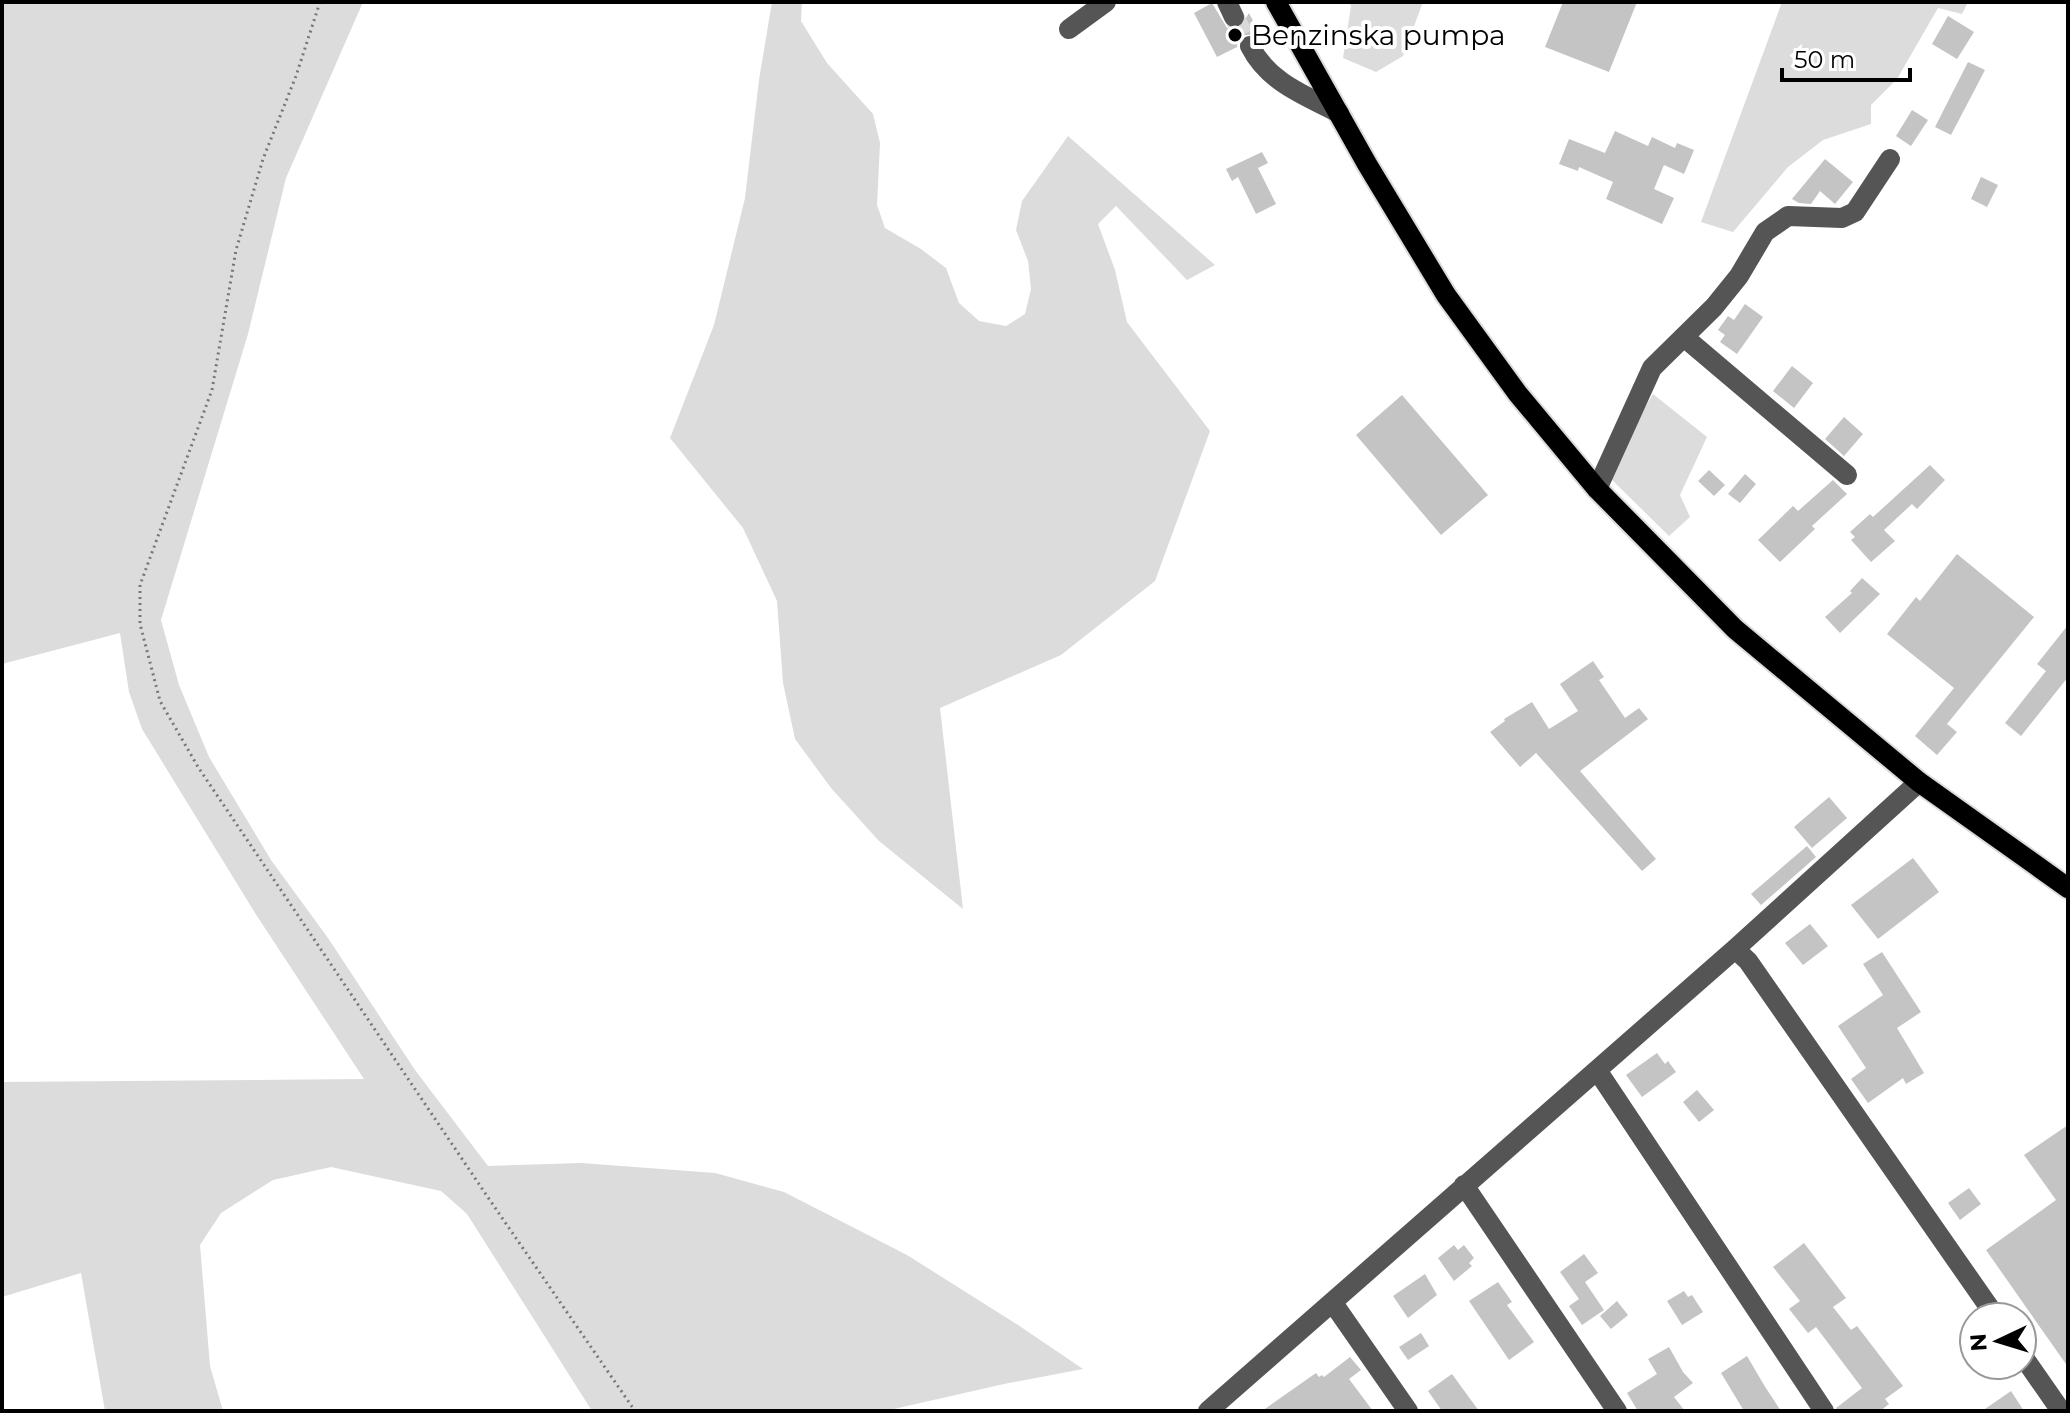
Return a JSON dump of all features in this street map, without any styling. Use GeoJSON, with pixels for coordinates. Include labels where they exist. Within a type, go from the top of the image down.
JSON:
{"type":"FeatureCollection","features":[{"type":"Feature","properties":{"kind":"main road"},"geometry":{"type":"LineString","coordinates":[[1276,2],[1446,295],[1518,394],[1597,489],[1735,629],[1919,782],[2068,888]]}},
{"type":"Feature","properties":{"kind":"street"},"geometry":{"type":"LineString","coordinates":[[1069,29],[1106,2]]}},
{"type":"Feature","properties":{"kind":"street"},"geometry":{"type":"LineString","coordinates":[[1250,46],[1257,61],[1287,87],[1339,113]]}},
{"type":"Feature","properties":{"kind":"street"},"geometry":{"type":"LineString","coordinates":[[1597,489],[1652,368],[1714,307],[1739,276],[1765,232],[1788,216],[1842,218],[1855,212],[1890,159]]}},
{"type":"Feature","properties":{"kind":"street"},"geometry":{"type":"LineString","coordinates":[[1684,337],[1847,475]]}},
{"type":"Feature","properties":{"kind":"street"},"geometry":{"type":"LineString","coordinates":[[1208,1411],[1735,949],[1919,782]]}},
{"type":"Feature","properties":{"kind":"street"},"geometry":{"type":"LineString","coordinates":[[1735,949],[1748,961],[1985,1301]]}},
{"type":"Feature","properties":{"kind":"street"},"geometry":{"type":"LineString","coordinates":[[1597,1070],[1824,1411]]}},
{"type":"Feature","properties":{"kind":"street"},"geometry":{"type":"LineString","coordinates":[[1464,1185],[1617,1411]]}},
{"type":"Feature","properties":{"kind":"street"},"geometry":{"type":"LineString","coordinates":[[1333,1303],[1408,1411]]}},
{"type":"Feature","properties":{"kind":"street"},"geometry":{"type":"LineString","coordinates":[[2038,1378],[2061,1411]]}},
{"type":"Feature","properties":{"kind":"path"},"geometry":{"type":"LineString","coordinates":[[320,2],[296,76],[263,159],[236,250],[212,390],[140,585],[142,637],[160,701],[198,767],[635,1411]]}},
{"type":"Feature","properties":{"kind":"shaded area"},"geometry":{"type":"Polygon","coordinates":[[[2,2],[363,2],[286,178],[248,334],[161,620],[179,685],[209,757],[271,860],[328,938],[415,1070],[488,1166],[581,1163],[715,1173],[784,1192],[907,1255],[1083,1369],[885,1411],[592,1411],[467,1214],[441,1191],[331,1167],[273,1180],[221,1213],[200,1245],[210,1366],[223,1411],[105,1411],[81,1273],[2,1297],[2,1082],[364,1079],[255,913],[142,729],[129,692],[120,633],[2,664],[2,2]]]}},
{"type":"Feature","properties":{"kind":"shaded area"},"geometry":{"type":"Polygon","coordinates":[[[772,2],[802,2],[801,21],[827,63],[873,114],[880,143],[877,205],[885,228],[946,268],[959,303],[979,321],[1006,326],[1025,314],[1031,289],[1028,261],[1016,230],[1022,201],[1068,136],[1215,265],[1187,280],[1116,206],[1098,224],[1115,270],[1127,322],[1210,431],[1155,581],[1061,655],[940,708],[963,909],[879,841],[831,788],[795,739],[783,683],[777,601],[743,528],[670,438],[714,325],[745,198],[772,2]]]}},
{"type":"Feature","properties":{"kind":"shaded area"},"geometry":{"type":"Polygon","coordinates":[[[1349,2],[1423,2],[1403,56],[1376,72],[1343,58],[1351,6],[1349,2]]]}},
{"type":"Feature","properties":{"kind":"shaded area"},"geometry":{"type":"Polygon","coordinates":[[[1782,2],[1968,2],[1962,14],[1938,8],[1897,79],[1871,105],[1871,124],[1823,140],[1788,167],[1733,232],[1701,222],[1782,2]]]}},
{"type":"Feature","properties":{"kind":"shaded area"},"geometry":{"type":"Polygon","coordinates":[[[1653,394],[1707,437],[1680,495],[1690,517],[1669,536],[1612,480],[1636,423],[1653,394]]]}},
{"type":"Feature","properties":{"kind":"building"},"geometry":{"type":"Polygon","coordinates":[[[1563,2],[1637,2],[1609,72],[1545,47],[1563,2]]]}},
{"type":"Feature","properties":{"kind":"building"},"geometry":{"type":"Polygon","coordinates":[[[1212,3],[1227,28],[1240,28],[1249,13],[1260,35],[1244,35],[1238,40],[1237,47],[1217,57],[1194,13],[1212,3]]]}},
{"type":"Feature","properties":{"kind":"building"},"geometry":{"type":"Polygon","coordinates":[[[1948,16],[1974,32],[1957,59],[1932,44],[1948,16]]]}},
{"type":"Feature","properties":{"kind":"building"},"geometry":{"type":"Polygon","coordinates":[[[1968,62],[1985,70],[1951,135],[1935,127],[1968,62]]]}},
{"type":"Feature","properties":{"kind":"building"},"geometry":{"type":"Polygon","coordinates":[[[1912,110],[1928,120],[1911,146],[1896,136],[1912,110]]]}},
{"type":"Feature","properties":{"kind":"building"},"geometry":{"type":"Polygon","coordinates":[[[1615,131],[1648,146],[1652,137],[1675,148],[1677,143],[1694,150],[1684,174],[1664,165],[1654,189],[1674,198],[1662,224],[1606,199],[1613,182],[1579,167],[1578,171],[1559,164],[1569,139],[1605,153],[1615,131]]]}},
{"type":"Feature","properties":{"kind":"building"},"geometry":{"type":"Polygon","coordinates":[[[1262,152],[1268,163],[1258,168],[1276,204],[1256,214],[1238,177],[1232,181],[1226,169],[1262,152]]]}},
{"type":"Feature","properties":{"kind":"building"},"geometry":{"type":"Polygon","coordinates":[[[1825,159],[1853,182],[1835,204],[1820,191],[1811,204],[1792,199],[1825,159]]]}},
{"type":"Feature","properties":{"kind":"building"},"geometry":{"type":"Polygon","coordinates":[[[1981,177],[1998,185],[1987,207],[1971,199],[1981,177]]]}},
{"type":"Feature","properties":{"kind":"building"},"geometry":{"type":"Polygon","coordinates":[[[1745,304],[1763,317],[1737,354],[1720,342],[1725,335],[1718,330],[1728,316],[1734,320],[1745,304]]]}},
{"type":"Feature","properties":{"kind":"building"},"geometry":{"type":"Polygon","coordinates":[[[1792,366],[1813,383],[1794,408],[1773,391],[1792,366]]]}},
{"type":"Feature","properties":{"kind":"building"},"geometry":{"type":"Polygon","coordinates":[[[1402,395],[1488,495],[1441,535],[1356,435],[1402,395]]]}},
{"type":"Feature","properties":{"kind":"building"},"geometry":{"type":"Polygon","coordinates":[[[1844,417],[1863,434],[1844,456],[1825,439],[1844,417]]]}},
{"type":"Feature","properties":{"kind":"building"},"geometry":{"type":"Polygon","coordinates":[[[1930,465],[1945,480],[1917,509],[1912,504],[1884,530],[1895,541],[1871,562],[1851,540],[1855,537],[1850,532],[1870,514],[1873,517],[1930,465]]]}},
{"type":"Feature","properties":{"kind":"building"},"geometry":{"type":"Polygon","coordinates":[[[1709,470],[1725,485],[1714,496],[1698,481],[1709,470]]]}},
{"type":"Feature","properties":{"kind":"building"},"geometry":{"type":"Polygon","coordinates":[[[1745,474],[1756,484],[1740,503],[1728,494],[1745,474]]]}},
{"type":"Feature","properties":{"kind":"building"},"geometry":{"type":"Polygon","coordinates":[[[1833,480],[1847,494],[1812,526],[1815,529],[1780,562],[1758,540],[1793,506],[1798,511],[1833,480]]]}},
{"type":"Feature","properties":{"kind":"building"},"geometry":{"type":"Polygon","coordinates":[[[1957,554],[2034,617],[1947,724],[1957,732],[1937,755],[1915,736],[1954,688],[1887,634],[1916,597],[1920,601],[1957,554]]]}},
{"type":"Feature","properties":{"kind":"building"},"geometry":{"type":"Polygon","coordinates":[[[1862,578],[1880,594],[1840,633],[1825,617],[1852,593],[1850,591],[1862,578]]]}},
{"type":"Feature","properties":{"kind":"building"},"geometry":{"type":"Polygon","coordinates":[[[2068,625],[2068,677],[2021,736],[2005,723],[2046,671],[2037,664],[2068,625]]]}},
{"type":"Feature","properties":{"kind":"building"},"geometry":{"type":"Polygon","coordinates":[[[1593,661],[1604,677],[1599,680],[1625,718],[1639,708],[1648,719],[1580,771],[1656,859],[1642,871],[1536,753],[1520,767],[1490,732],[1504,719],[1532,702],[1549,729],[1578,711],[1560,684],[1593,661]]]}},
{"type":"Feature","properties":{"kind":"building"},"geometry":{"type":"Polygon","coordinates":[[[1829,797],[1847,818],[1812,848],[1794,827],[1829,797]]]}},
{"type":"Feature","properties":{"kind":"building"},"geometry":{"type":"Polygon","coordinates":[[[1807,846],[1816,857],[1761,905],[1751,894],[1807,846]]]}},
{"type":"Feature","properties":{"kind":"building"},"geometry":{"type":"Polygon","coordinates":[[[1913,858],[1939,892],[1878,939],[1851,905],[1913,858]]]}},
{"type":"Feature","properties":{"kind":"building"},"geometry":{"type":"Polygon","coordinates":[[[1810,924],[1828,946],[1803,965],[1785,943],[1810,924]]]}},
{"type":"Feature","properties":{"kind":"building"},"geometry":{"type":"Polygon","coordinates":[[[1882,952],[1921,1012],[1897,1028],[1924,1073],[1906,1084],[1903,1078],[1868,1103],[1851,1079],[1866,1068],[1838,1026],[1883,995],[1863,964],[1882,952]]]}},
{"type":"Feature","properties":{"kind":"building"},"geometry":{"type":"Polygon","coordinates":[[[1657,1053],[1676,1072],[1642,1097],[1626,1075],[1657,1053]]]}},
{"type":"Feature","properties":{"kind":"building"},"geometry":{"type":"Polygon","coordinates":[[[1697,1090],[1714,1110],[1699,1122],[1683,1102],[1697,1090]]]}},
{"type":"Feature","properties":{"kind":"building"},"geometry":{"type":"Polygon","coordinates":[[[2068,1125],[2068,1367],[2038,1324],[2038,1301],[2022,1301],[1986,1250],[2056,1200],[2024,1155],[2068,1125]]]}},
{"type":"Feature","properties":{"kind":"building"},"geometry":{"type":"Polygon","coordinates":[[[1969,1188],[1981,1204],[1960,1220],[1948,1203],[1969,1188]]]}},
{"type":"Feature","properties":{"kind":"building"},"geometry":{"type":"Polygon","coordinates":[[[1804,1243],[1846,1298],[1833,1307],[1851,1330],[1857,1326],[1903,1386],[1885,1399],[1889,1404],[1880,1411],[1837,1411],[1836,1408],[1862,1388],[1816,1327],[1808,1333],[1789,1309],[1800,1301],[1773,1267],[1804,1243]]]}},
{"type":"Feature","properties":{"kind":"building"},"geometry":{"type":"Polygon","coordinates":[[[1454,1245],[1458,1250],[1464,1245],[1474,1258],[1469,1263],[1472,1266],[1454,1281],[1438,1258],[1454,1245]]]}},
{"type":"Feature","properties":{"kind":"building"},"geometry":{"type":"Polygon","coordinates":[[[1584,1254],[1598,1273],[1585,1282],[1604,1310],[1582,1325],[1569,1306],[1579,1299],[1560,1272],[1584,1254]]]}},
{"type":"Feature","properties":{"kind":"building"},"geometry":{"type":"Polygon","coordinates":[[[1425,1274],[1437,1295],[1408,1318],[1393,1296],[1425,1274]]]}},
{"type":"Feature","properties":{"kind":"building"},"geometry":{"type":"Polygon","coordinates":[[[1498,1282],[1512,1302],[1507,1305],[1534,1342],[1509,1360],[1469,1301],[1498,1282]]]}},
{"type":"Feature","properties":{"kind":"building"},"geometry":{"type":"Polygon","coordinates":[[[1684,1291],[1688,1297],[1692,1295],[1703,1312],[1682,1325],[1667,1301],[1684,1291]]]}},
{"type":"Feature","properties":{"kind":"building"},"geometry":{"type":"Polygon","coordinates":[[[1617,1301],[1628,1315],[1611,1329],[1600,1316],[1617,1301]]]}},
{"type":"Feature","properties":{"kind":"building"},"geometry":{"type":"Polygon","coordinates":[[[1421,1333],[1429,1346],[1408,1360],[1399,1347],[1421,1333]]]}},
{"type":"Feature","properties":{"kind":"building"},"geometry":{"type":"Polygon","coordinates":[[[1669,1347],[1693,1383],[1674,1397],[1685,1411],[1638,1411],[1627,1393],[1657,1374],[1648,1359],[1669,1347]]]}},
{"type":"Feature","properties":{"kind":"building"},"geometry":{"type":"Polygon","coordinates":[[[1747,1356],[1781,1411],[1744,1411],[1721,1373],[1747,1356]]]}},
{"type":"Feature","properties":{"kind":"building"},"geometry":{"type":"Polygon","coordinates":[[[1350,1357],[1361,1370],[1349,1379],[1373,1411],[1262,1411],[1316,1373],[1324,1377],[1350,1357]]]}},
{"type":"Feature","properties":{"kind":"building"},"geometry":{"type":"Polygon","coordinates":[[[1452,1374],[1479,1411],[1442,1411],[1428,1391],[1452,1374]]]}},
{"type":"Feature","properties":{"kind":"building"},"geometry":{"type":"Polygon","coordinates":[[[2011,1391],[2024,1411],[1982,1411],[2011,1391]]]}},
{"type":"Feature","properties":{"kind":"tunnel"},"geometry":{"type":"LineString","coordinates":[[1234,17],[1250,46]]}},
{"type":"Feature","properties":{"kind":"place","name":"Benzinska pumpa"},"geometry":{"type":"Point","coordinates":[1235,35]}}]}
